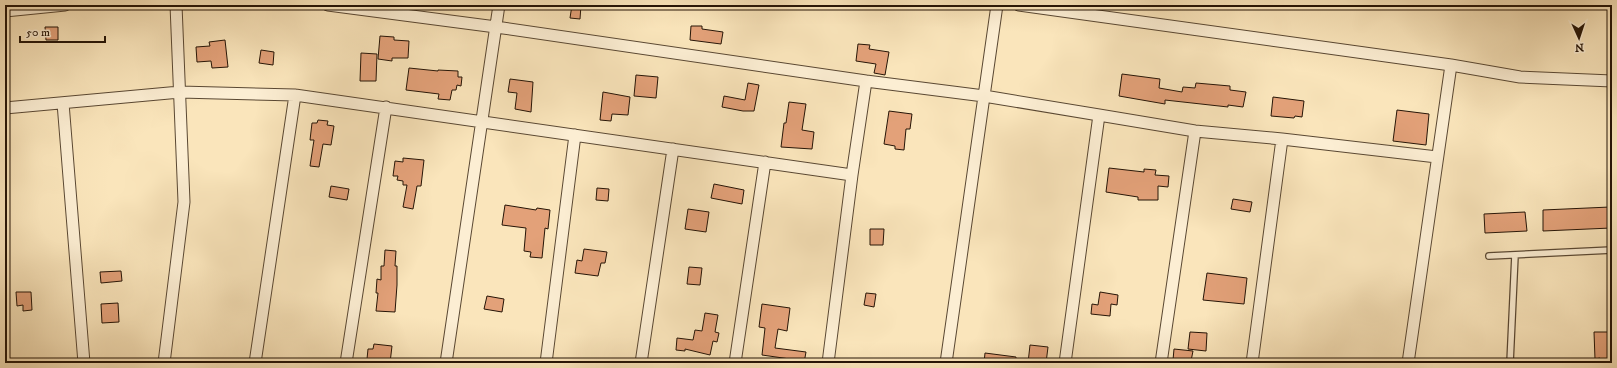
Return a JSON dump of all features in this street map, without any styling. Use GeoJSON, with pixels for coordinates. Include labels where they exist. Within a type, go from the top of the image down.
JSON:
{"type":"FeatureCollection","features":[{"type":"Feature","properties":{"kind":"street"},"geometry":{"type":"LineString","coordinates":[[5,11],[65,5]]}},
{"type":"Feature","properties":{"kind":"street"},"geometry":{"type":"LineString","coordinates":[[164,363],[184,202],[176,5]]}},
{"type":"Feature","properties":{"kind":"street"},"geometry":{"type":"LineString","coordinates":[[328,5],[496,27],[866,81],[984,96],[1195,131],[1282,139],[1437,157]]}},
{"type":"Feature","properties":{"kind":"street"},"geometry":{"type":"LineString","coordinates":[[446,363],[499,5]]}},
{"type":"Feature","properties":{"kind":"street"},"geometry":{"type":"LineString","coordinates":[[946,363],[997,5]]}},
{"type":"Feature","properties":{"kind":"street"},"geometry":{"type":"LineString","coordinates":[[1018,5],[1450,65],[1520,77],[1612,81]]}},
{"type":"Feature","properties":{"kind":"street"},"geometry":{"type":"LineString","coordinates":[[1408,363],[1450,65]]}},
{"type":"Feature","properties":{"kind":"street"},"geometry":{"type":"LineString","coordinates":[[828,363],[852,175],[866,81]]}},
{"type":"Feature","properties":{"kind":"street"},"geometry":{"type":"LineString","coordinates":[[5,108],[180,92],[295,95],[575,134],[852,175]]}},
{"type":"Feature","properties":{"kind":"street"},"geometry":{"type":"LineString","coordinates":[[255,363],[295,95]]}},
{"type":"Feature","properties":{"kind":"street"},"geometry":{"type":"LineString","coordinates":[[63,103],[84,363]]}},
{"type":"Feature","properties":{"kind":"street"},"geometry":{"type":"LineString","coordinates":[[346,363],[386,108]]}},
{"type":"Feature","properties":{"kind":"street"},"geometry":{"type":"LineString","coordinates":[[1065,363],[1099,115]]}},
{"type":"Feature","properties":{"kind":"street"},"geometry":{"type":"LineString","coordinates":[[1161,363],[1195,131]]}},
{"type":"Feature","properties":{"kind":"street"},"geometry":{"type":"LineString","coordinates":[[546,363],[575,134]]}},
{"type":"Feature","properties":{"kind":"street"},"geometry":{"type":"LineString","coordinates":[[1252,363],[1282,139]]}},
{"type":"Feature","properties":{"kind":"street"},"geometry":{"type":"LineString","coordinates":[[641,363],[673,149]]}},
{"type":"Feature","properties":{"kind":"street"},"geometry":{"type":"LineString","coordinates":[[734,363],[765,162]]}},
{"type":"Feature","properties":{"kind":"lane"},"geometry":{"type":"LineString","coordinates":[[1489,256],[1612,250]]}},
{"type":"Feature","properties":{"kind":"lane"},"geometry":{"type":"LineString","coordinates":[[1510,363],[1515,255]]}},
{"type":"Feature","properties":{"kind":"building"},"geometry":{"type":"Polygon","coordinates":[[[572,5],[581,5],[580,19],[570,18],[572,5]]]}},
{"type":"Feature","properties":{"kind":"building"},"geometry":{"type":"Polygon","coordinates":[[[691,26],[702,26],[702,29],[723,32],[721,44],[690,40],[691,26]]]}},
{"type":"Feature","properties":{"kind":"building"},"geometry":{"type":"Polygon","coordinates":[[[45,27],[58,27],[58,40],[46,40],[45,27]]]}},
{"type":"Feature","properties":{"kind":"building"},"geometry":{"type":"Polygon","coordinates":[[[380,36],[394,37],[394,40],[409,41],[408,58],[392,58],[392,61],[378,59],[380,36]]]}},
{"type":"Feature","properties":{"kind":"building"},"geometry":{"type":"Polygon","coordinates":[[[225,40],[228,67],[212,68],[211,61],[197,62],[196,47],[210,46],[209,42],[225,40]]]}},
{"type":"Feature","properties":{"kind":"building"},"geometry":{"type":"Polygon","coordinates":[[[858,44],[870,45],[869,49],[889,52],[885,75],[874,73],[876,64],[856,61],[858,44]]]}},
{"type":"Feature","properties":{"kind":"building"},"geometry":{"type":"Polygon","coordinates":[[[261,50],[274,52],[273,65],[259,63],[261,50]]]}},
{"type":"Feature","properties":{"kind":"building"},"geometry":{"type":"Polygon","coordinates":[[[361,53],[377,54],[376,81],[360,81],[361,53]]]}},
{"type":"Feature","properties":{"kind":"building"},"geometry":{"type":"Polygon","coordinates":[[[409,68],[438,71],[458,71],[458,77],[462,77],[461,86],[457,85],[456,90],[452,90],[450,100],[438,99],[439,94],[406,90],[409,68]]]}},
{"type":"Feature","properties":{"kind":"building"},"geometry":{"type":"Polygon","coordinates":[[[1122,74],[1160,79],[1159,88],[1182,92],[1183,87],[1195,88],[1196,83],[1230,86],[1230,90],[1246,92],[1243,107],[1228,105],[1228,107],[1165,100],[1165,104],[1119,96],[1122,74]]]}},
{"type":"Feature","properties":{"kind":"building"},"geometry":{"type":"Polygon","coordinates":[[[636,75],[658,77],[656,98],[634,96],[636,75]]]}},
{"type":"Feature","properties":{"kind":"building"},"geometry":{"type":"Polygon","coordinates":[[[510,79],[533,82],[531,112],[515,109],[517,93],[508,92],[510,79]]]}},
{"type":"Feature","properties":{"kind":"building"},"geometry":{"type":"Polygon","coordinates":[[[748,83],[759,85],[754,111],[743,111],[722,107],[724,96],[745,100],[748,83]]]}},
{"type":"Feature","properties":{"kind":"building"},"geometry":{"type":"Polygon","coordinates":[[[603,92],[630,97],[628,115],[612,114],[611,121],[600,120],[603,92]]]}},
{"type":"Feature","properties":{"kind":"building"},"geometry":{"type":"Polygon","coordinates":[[[1273,97],[1304,101],[1302,117],[1295,116],[1294,118],[1271,116],[1273,97]]]}},
{"type":"Feature","properties":{"kind":"building"},"geometry":{"type":"Polygon","coordinates":[[[789,102],[806,104],[802,130],[814,132],[812,149],[781,147],[784,123],[786,123],[789,102]]]}},
{"type":"Feature","properties":{"kind":"building"},"geometry":{"type":"Polygon","coordinates":[[[1397,110],[1429,114],[1426,145],[1393,141],[1397,110]]]}},
{"type":"Feature","properties":{"kind":"building"},"geometry":{"type":"Polygon","coordinates":[[[889,111],[912,114],[910,129],[906,129],[904,150],[895,149],[895,146],[884,144],[889,111]]]}},
{"type":"Feature","properties":{"kind":"building"},"geometry":{"type":"Polygon","coordinates":[[[318,120],[328,121],[327,125],[334,126],[331,145],[323,144],[319,167],[310,166],[314,140],[310,140],[312,123],[317,123],[318,120]]]}},
{"type":"Feature","properties":{"kind":"building"},"geometry":{"type":"Polygon","coordinates":[[[403,158],[424,160],[421,186],[417,186],[413,209],[403,207],[407,185],[403,185],[403,181],[397,180],[398,176],[393,176],[395,161],[403,162],[403,158]]]}},
{"type":"Feature","properties":{"kind":"building"},"geometry":{"type":"Polygon","coordinates":[[[1109,168],[1144,172],[1144,169],[1156,170],[1155,175],[1169,176],[1168,187],[1158,186],[1158,200],[1138,200],[1138,197],[1106,192],[1109,168]]]}},
{"type":"Feature","properties":{"kind":"building"},"geometry":{"type":"Polygon","coordinates":[[[714,184],[744,190],[742,204],[711,198],[714,184]]]}},
{"type":"Feature","properties":{"kind":"building"},"geometry":{"type":"Polygon","coordinates":[[[331,186],[349,189],[347,200],[329,197],[331,186]]]}},
{"type":"Feature","properties":{"kind":"building"},"geometry":{"type":"Polygon","coordinates":[[[597,188],[609,189],[608,201],[596,200],[597,188]]]}},
{"type":"Feature","properties":{"kind":"building"},"geometry":{"type":"Polygon","coordinates":[[[1233,199],[1252,202],[1250,212],[1231,209],[1233,199]]]}},
{"type":"Feature","properties":{"kind":"building"},"geometry":{"type":"Polygon","coordinates":[[[505,205],[536,210],[537,208],[550,210],[548,229],[545,228],[542,258],[530,257],[531,252],[524,251],[526,228],[502,225],[505,205]]]}},
{"type":"Feature","properties":{"kind":"building"},"geometry":{"type":"Polygon","coordinates":[[[1610,207],[1611,228],[1543,231],[1543,210],[1610,207]]]}},
{"type":"Feature","properties":{"kind":"building"},"geometry":{"type":"Polygon","coordinates":[[[688,209],[709,212],[706,232],[685,229],[688,209]]]}},
{"type":"Feature","properties":{"kind":"building"},"geometry":{"type":"Polygon","coordinates":[[[1525,212],[1527,231],[1485,233],[1484,214],[1525,212]]]}},
{"type":"Feature","properties":{"kind":"building"},"geometry":{"type":"Polygon","coordinates":[[[870,229],[884,229],[883,245],[870,245],[870,229]]]}},
{"type":"Feature","properties":{"kind":"building"},"geometry":{"type":"Polygon","coordinates":[[[584,249],[607,252],[605,263],[601,263],[598,276],[575,273],[577,260],[582,261],[584,249]]]}},
{"type":"Feature","properties":{"kind":"building"},"geometry":{"type":"Polygon","coordinates":[[[385,250],[396,251],[395,266],[397,266],[397,285],[395,312],[376,311],[378,293],[376,293],[377,279],[381,280],[381,266],[384,266],[385,250]]]}},
{"type":"Feature","properties":{"kind":"building"},"geometry":{"type":"Polygon","coordinates":[[[689,267],[702,268],[700,285],[687,284],[689,267]]]}},
{"type":"Feature","properties":{"kind":"building"},"geometry":{"type":"Polygon","coordinates":[[[121,271],[122,281],[101,283],[100,272],[121,271]]]}},
{"type":"Feature","properties":{"kind":"building"},"geometry":{"type":"Polygon","coordinates":[[[1207,273],[1247,278],[1244,304],[1203,300],[1207,273]]]}},
{"type":"Feature","properties":{"kind":"building"},"geometry":{"type":"Polygon","coordinates":[[[16,292],[31,292],[32,310],[23,311],[23,305],[17,306],[16,292]]]}},
{"type":"Feature","properties":{"kind":"building"},"geometry":{"type":"Polygon","coordinates":[[[1100,292],[1118,295],[1117,305],[1111,304],[1110,316],[1091,314],[1092,304],[1098,305],[1100,292]]]}},
{"type":"Feature","properties":{"kind":"building"},"geometry":{"type":"Polygon","coordinates":[[[866,293],[876,294],[874,307],[864,305],[866,293]]]}},
{"type":"Feature","properties":{"kind":"building"},"geometry":{"type":"Polygon","coordinates":[[[487,296],[504,299],[502,312],[484,309],[487,296]]]}},
{"type":"Feature","properties":{"kind":"building"},"geometry":{"type":"Polygon","coordinates":[[[118,303],[119,322],[102,323],[101,304],[118,303]]]}},
{"type":"Feature","properties":{"kind":"building"},"geometry":{"type":"Polygon","coordinates":[[[762,304],[790,308],[787,331],[778,329],[775,348],[806,352],[804,363],[789,363],[790,359],[762,355],[765,328],[759,327],[762,304]]]}},
{"type":"Feature","properties":{"kind":"building"},"geometry":{"type":"Polygon","coordinates":[[[705,313],[718,315],[715,332],[719,333],[717,342],[713,341],[710,355],[685,349],[685,351],[676,350],[677,338],[693,340],[695,330],[702,331],[705,313]]]}},
{"type":"Feature","properties":{"kind":"building"},"geometry":{"type":"Polygon","coordinates":[[[1190,332],[1207,333],[1206,351],[1188,349],[1190,332]]]}},
{"type":"Feature","properties":{"kind":"building"},"geometry":{"type":"Polygon","coordinates":[[[1594,332],[1612,332],[1612,363],[1600,363],[1600,358],[1595,359],[1594,332]]]}},
{"type":"Feature","properties":{"kind":"building"},"geometry":{"type":"Polygon","coordinates":[[[374,344],[392,346],[390,363],[372,363],[372,359],[367,359],[368,349],[373,349],[374,344]]]}},
{"type":"Feature","properties":{"kind":"building"},"geometry":{"type":"Polygon","coordinates":[[[1030,345],[1048,347],[1046,363],[1028,363],[1030,345]]]}},
{"type":"Feature","properties":{"kind":"building"},"geometry":{"type":"Polygon","coordinates":[[[1174,349],[1193,351],[1191,361],[1173,360],[1174,349]]]}},
{"type":"Feature","properties":{"kind":"building"},"geometry":{"type":"Polygon","coordinates":[[[985,353],[1016,357],[1016,363],[984,363],[985,353]]]}}]}
